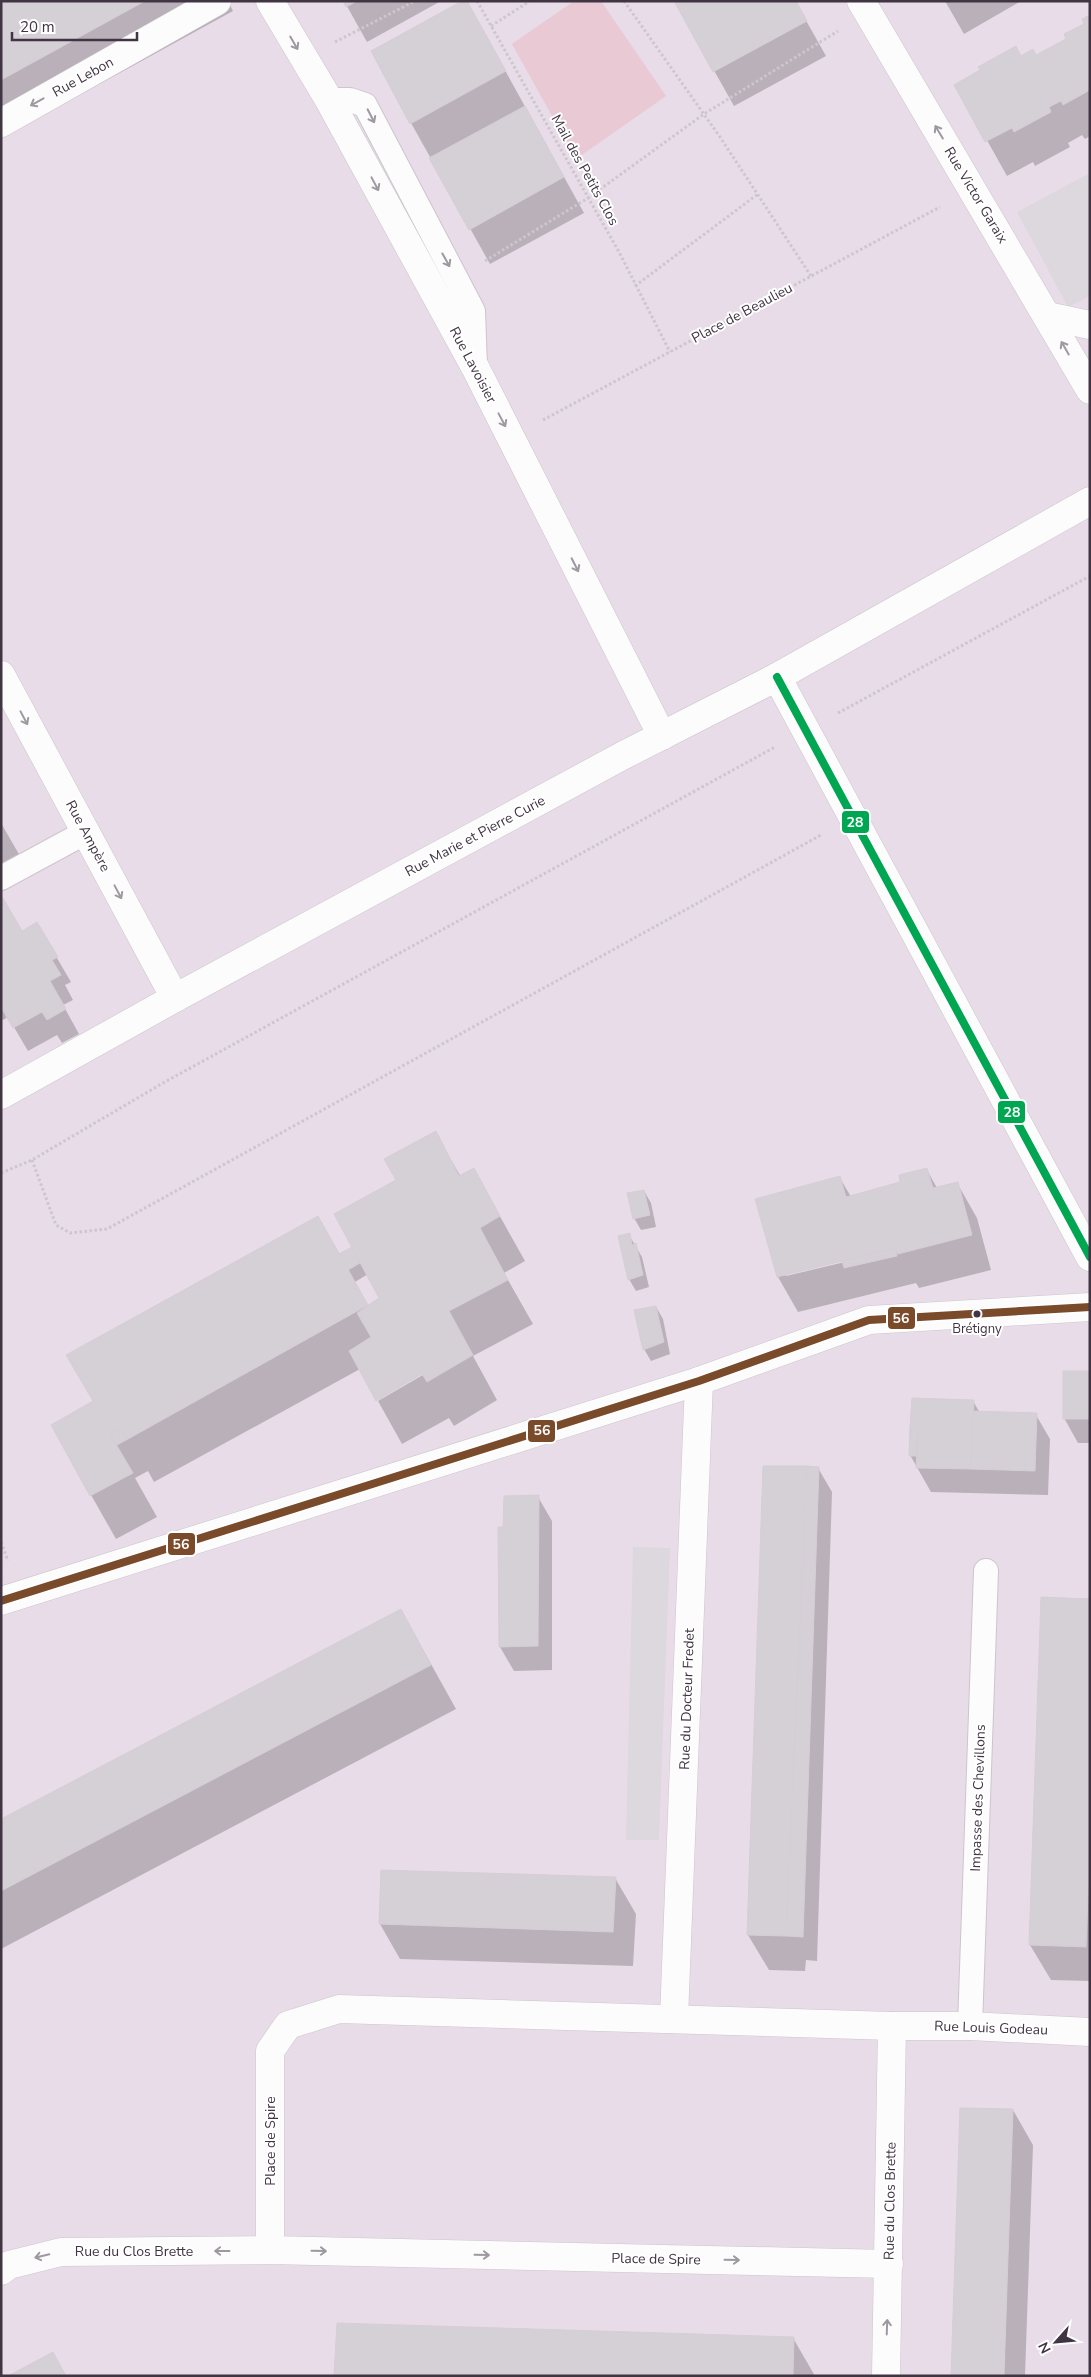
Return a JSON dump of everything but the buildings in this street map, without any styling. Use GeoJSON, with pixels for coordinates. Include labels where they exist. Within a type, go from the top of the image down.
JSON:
{"type":"FeatureCollection","features":[{"type":"Feature","properties":{"kind":"street","name":"Rue Lebon"},"geometry":{"type":"LineString","coordinates":[[1,123],[217,1]]}},
{"type":"Feature","properties":{"kind":"street","name":"Rue Lavoisier"},"geometry":{"type":"LineString","coordinates":[[270,1],[330,100],[475,367],[662,736]]}},
{"type":"Feature","properties":{"kind":"street","name":"Rue Victor Garaix"},"geometry":{"type":"LineString","coordinates":[[861,1],[1090,390]]}},
{"type":"Feature","properties":{"kind":"street"},"geometry":{"type":"LineString","coordinates":[[1047,316],[1090,325]]}},
{"type":"Feature","properties":{"kind":"street"},"geometry":{"type":"LineString","coordinates":[[1090,501],[777,677],[1090,1257]]}},
{"type":"Feature","properties":{"kind":"street","name":"Rue Ampère"},"geometry":{"type":"LineString","coordinates":[[1,675],[175,998]]}},
{"type":"Feature","properties":{"kind":"street","name":"Rue Marie et Pierre Curie"},"geometry":{"type":"LineString","coordinates":[[1,1095],[175,998],[662,736],[777,677]]}},
{"type":"Feature","properties":{"kind":"street"},"geometry":{"type":"LineString","coordinates":[[1,1601],[699,1381],[869,1320],[1090,1308]]}},
{"type":"Feature","properties":{"kind":"street","name":"Rue du Docteur Fredet"},"geometry":{"type":"LineString","coordinates":[[674,2018],[699,1381]]}},
{"type":"Feature","properties":{"kind":"street","name":"Place de Spire"},"geometry":{"type":"LineString","coordinates":[[889,2264],[270,2250],[270,2051],[288,2025],[339,2008],[892,2026]]}},
{"type":"Feature","properties":{"kind":"street","name":"Rue Louis Godeau"},"geometry":{"type":"LineString","coordinates":[[892,2026],[970,2026],[1090,2032]]}},
{"type":"Feature","properties":{"kind":"street","name":"Rue du Clos Brette"},"geometry":{"type":"LineString","coordinates":[[886,2376],[892,2026]]}},
{"type":"Feature","properties":{"kind":"street","name":"Rue du Clos Brette"},"geometry":{"type":"LineString","coordinates":[[1,2271],[9,2265],[60,2252],[270,2250]]}},
{"type":"Feature","properties":{"kind":"lane"},"geometry":{"type":"LineString","coordinates":[[330,100],[350,100],[365,105],[473,311],[475,367]]}},
{"type":"Feature","properties":{"kind":"lane"},"geometry":{"type":"LineString","coordinates":[[1,878],[86,832]]}},
{"type":"Feature","properties":{"kind":"lane","name":"Impasse des Chevillons"},"geometry":{"type":"LineString","coordinates":[[970,2026],[986,1571]]}},
{"type":"Feature","properties":{"kind":"path"},"geometry":{"type":"LineString","coordinates":[[303,58],[415,1]]}},
{"type":"Feature","properties":{"kind":"path","name":"Mail des Petits Clos"},"geometry":{"type":"LineString","coordinates":[[477,1],[588,198],[670,352]]}},
{"type":"Feature","properties":{"kind":"path"},"geometry":{"type":"LineString","coordinates":[[491,26],[530,1]]}},
{"type":"Feature","properties":{"kind":"path"},"geometry":{"type":"LineString","coordinates":[[624,1],[720,137],[811,276]]}},
{"type":"Feature","properties":{"kind":"path"},"geometry":{"type":"LineString","coordinates":[[456,279],[588,198],[704,114],[842,28]]}},
{"type":"Feature","properties":{"kind":"path","name":"Place de Beaulieu"},"geometry":{"type":"LineString","coordinates":[[511,438],[973,190]]}},
{"type":"Feature","properties":{"kind":"path"},"geometry":{"type":"LineString","coordinates":[[635,286],[758,194]]}},
{"type":"Feature","properties":{"kind":"path"},"geometry":{"type":"LineString","coordinates":[[1,1173],[32,1160],[163,1083],[1090,576]]}},
{"type":"Feature","properties":{"kind":"path"},"geometry":{"type":"LineString","coordinates":[[32,1160],[56,1225],[70,1233],[107,1229],[853,818]]}},
{"type":"Feature","properties":{"kind":"shaded area"},"geometry":{"type":"Polygon","coordinates":[[[1,1],[1090,1],[1090,2376],[1,2376],[1,1]]]}},
{"type":"Feature","properties":{"kind":"shaded area"},"geometry":{"type":"Polygon","coordinates":[[[574,1],[601,1],[666,96],[576,159],[512,44],[574,1]]]}},
{"type":"Feature","properties":{"kind":"shaded area"},"geometry":{"type":"Polygon","coordinates":[[[1090,173],[1090,296],[1068,307],[1017,212],[1090,173]]]}},
{"type":"Feature","properties":{"kind":"shaded area"},"geometry":{"type":"Polygon","coordinates":[[[633,1547],[670,1548],[659,1840],[626,1840],[633,1547]]]}},
{"type":"Feature","properties":{"kind":"transit line","name":"28"},"geometry":{"type":"LineString","coordinates":[[777,677],[1090,1257]]}},
{"type":"Feature","properties":{"kind":"transit line","name":"56"},"geometry":{"type":"LineString","coordinates":[[1,1601],[699,1381],[869,1320],[1090,1307]]}},
{"type":"Feature","properties":{"kind":"place","name":"Brétigny"},"geometry":{"type":"Point","coordinates":[977,1314]}}]}
